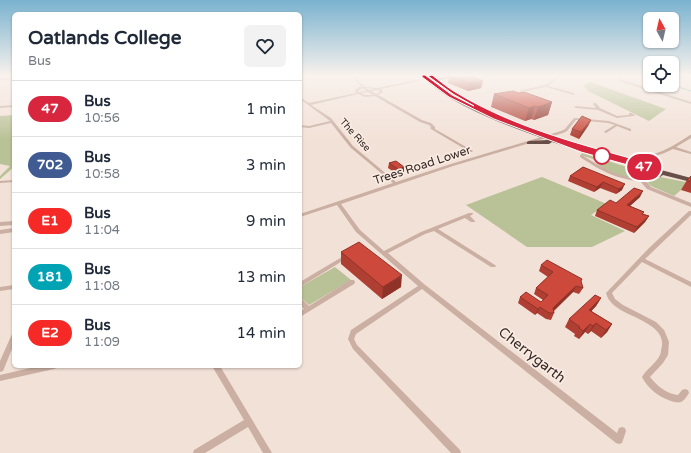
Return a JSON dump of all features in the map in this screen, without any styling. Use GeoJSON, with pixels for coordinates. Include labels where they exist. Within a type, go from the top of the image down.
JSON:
{"type":"FeatureCollection","features":[{"type":"Feature","properties":{"kind":"highway"},"geometry":{"type":"LineString","coordinates":[[455,97],[464,104],[530,132],[620,160],[634,169],[643,179],[657,175],[691,180]]}},
{"type":"Feature","properties":{"kind":"highway"},"geometry":{"type":"LineString","coordinates":[[460,97],[483,109],[569,146]]}},
{"type":"Feature","properties":{"kind":"highway"},"geometry":{"type":"LineString","coordinates":[[529,142],[533,139],[530,132]]}},
{"type":"Feature","properties":{"kind":"highway"},"geometry":{"type":"LineString","coordinates":[[529,142],[541,141],[569,146],[620,160],[691,176]]}},
{"type":"Feature","properties":{"kind":"highway"},"geometry":{"type":"LineString","coordinates":[[646,166],[682,178]]}},
{"type":"Feature","properties":{"kind":"street"},"geometry":{"type":"LineString","coordinates":[[310,104],[340,97]]}},
{"type":"Feature","properties":{"kind":"street"},"geometry":{"type":"LineString","coordinates":[[380,97],[421,121],[425,126],[434,128],[470,151]]}},
{"type":"Feature","properties":{"kind":"street"},"geometry":{"type":"LineString","coordinates":[[673,97],[691,103]]}},
{"type":"Feature","properties":{"kind":"street","name":"The Rise"},"geometry":{"type":"LineString","coordinates":[[302,99],[332,122],[352,147],[396,184]]}},
{"type":"Feature","properties":{"kind":"street"},"geometry":{"type":"LineString","coordinates":[[595,104],[599,109]]}},
{"type":"Feature","properties":{"kind":"street"},"geometry":{"type":"LineString","coordinates":[[0,107],[12,106]]}},
{"type":"Feature","properties":{"kind":"street"},"geometry":{"type":"LineString","coordinates":[[576,107],[599,109],[617,117]]}},
{"type":"Feature","properties":{"kind":"street"},"geometry":{"type":"LineString","coordinates":[[630,114],[633,115],[617,117],[609,122],[616,126],[630,130]]}},
{"type":"Feature","properties":{"kind":"street","name":"Trees Road Lower"},"geometry":{"type":"LineString","coordinates":[[302,215],[396,184],[547,137],[566,130],[576,119],[609,122]]}},
{"type":"Feature","properties":{"kind":"street"},"geometry":{"type":"LineString","coordinates":[[302,126],[309,127],[332,122]]}},
{"type":"Feature","properties":{"kind":"street"},"geometry":{"type":"LineString","coordinates":[[606,132],[616,126]]}},
{"type":"Feature","properties":{"kind":"street"},"geometry":{"type":"LineString","coordinates":[[620,160],[650,157],[674,148],[691,136]]}},
{"type":"Feature","properties":{"kind":"street"},"geometry":{"type":"LineString","coordinates":[[674,148],[691,153]]}},
{"type":"Feature","properties":{"kind":"street"},"geometry":{"type":"LineString","coordinates":[[581,156],[592,161],[610,174],[627,179],[643,179]]}},
{"type":"Feature","properties":{"kind":"street"},"geometry":{"type":"LineString","coordinates":[[650,157],[643,179],[649,188],[691,205]]}},
{"type":"Feature","properties":{"kind":"street"},"geometry":{"type":"LineString","coordinates":[[0,182],[12,181]]}},
{"type":"Feature","properties":{"kind":"street","name":"Cherrygarth"},"geometry":{"type":"LineString","coordinates":[[338,203],[358,230],[370,243],[384,253],[422,286],[619,440],[622,431]]}},
{"type":"Feature","properties":{"kind":"street"},"geometry":{"type":"LineString","coordinates":[[685,393],[680,399],[671,399],[649,384],[646,377],[664,355],[665,342],[663,333],[655,325],[612,300],[609,292],[641,259],[691,212]]}},
{"type":"Feature","properties":{"kind":"street"},"geometry":{"type":"LineString","coordinates":[[384,253],[468,215],[473,221]]}},
{"type":"Feature","properties":{"kind":"street"},"geometry":{"type":"LineString","coordinates":[[0,224],[12,223]]}},
{"type":"Feature","properties":{"kind":"street"},"geometry":{"type":"LineString","coordinates":[[435,229],[493,266]]}},
{"type":"Feature","properties":{"kind":"street"},"geometry":{"type":"LineString","coordinates":[[0,232],[12,230]]}},
{"type":"Feature","properties":{"kind":"street"},"geometry":{"type":"LineString","coordinates":[[302,284],[355,252]]}},
{"type":"Feature","properties":{"kind":"street"},"geometry":{"type":"LineString","coordinates":[[641,259],[691,285]]}},
{"type":"Feature","properties":{"kind":"street"},"geometry":{"type":"LineString","coordinates":[[302,313],[352,282]]}},
{"type":"Feature","properties":{"kind":"street"},"geometry":{"type":"LineString","coordinates":[[422,286],[354,332],[350,339],[457,453]]}},
{"type":"Feature","properties":{"kind":"street"},"geometry":{"type":"LineString","coordinates":[[0,289],[12,287]]}},
{"type":"Feature","properties":{"kind":"street"},"geometry":{"type":"LineString","coordinates":[[302,303],[308,309]]}},
{"type":"Feature","properties":{"kind":"street"},"geometry":{"type":"LineString","coordinates":[[0,369],[12,341]]}},
{"type":"Feature","properties":{"kind":"street"},"geometry":{"type":"LineString","coordinates":[[0,378],[45,368]]}},
{"type":"Feature","properties":{"kind":"street"},"geometry":{"type":"LineString","coordinates":[[217,368],[268,453]]}},
{"type":"Feature","properties":{"kind":"street"},"geometry":{"type":"LineString","coordinates":[[197,453],[249,420]]}},
{"type":"Feature","properties":{"kind":"green space"},"geometry":{"type":"Polygon","coordinates":[[[600,97],[633,97],[666,109],[649,121],[600,97]]]}},
{"type":"Feature","properties":{"kind":"green space"},"geometry":{"type":"Polygon","coordinates":[[[12,115],[12,169],[0,179],[0,176],[10,166],[0,164],[0,116],[12,115]]]}},
{"type":"Feature","properties":{"kind":"green space"},"geometry":{"type":"Polygon","coordinates":[[[582,153],[627,167],[632,171],[633,177],[624,177],[602,168],[593,159],[581,155],[582,153]]]}},
{"type":"Feature","properties":{"kind":"green space"},"geometry":{"type":"Polygon","coordinates":[[[655,176],[691,183],[691,185],[688,184],[674,196],[651,186],[648,183],[649,179],[655,176]]]}},
{"type":"Feature","properties":{"kind":"green space"},"geometry":{"type":"Polygon","coordinates":[[[542,177],[607,204],[591,215],[625,231],[592,247],[527,247],[466,205],[542,177]]]}},
{"type":"Feature","properties":{"kind":"green space"},"geometry":{"type":"Polygon","coordinates":[[[335,267],[351,280],[309,305],[302,299],[302,286],[335,267]]]}},
{"type":"Feature","properties":{"kind":"building"},"geometry":{"type":"Polygon","coordinates":[[[502,97],[538,97],[552,102],[538,107],[535,106],[529,108],[502,97]]]}},
{"type":"Feature","properties":{"kind":"building"},"geometry":{"type":"Polygon","coordinates":[[[582,116],[591,120],[581,132],[572,129],[582,116]]]}},
{"type":"Feature","properties":{"kind":"building"},"geometry":{"type":"Polygon","coordinates":[[[396,161],[404,167],[398,169],[389,163],[396,161]]]}},
{"type":"Feature","properties":{"kind":"building"},"geometry":{"type":"Polygon","coordinates":[[[583,167],[625,184],[619,189],[603,182],[597,187],[570,176],[583,167]]]}},
{"type":"Feature","properties":{"kind":"building"},"geometry":{"type":"Polygon","coordinates":[[[691,176],[691,182],[687,180],[691,176]]]}},
{"type":"Feature","properties":{"kind":"building"},"geometry":{"type":"Polygon","coordinates":[[[634,188],[643,191],[627,205],[644,212],[642,214],[649,216],[637,227],[597,210],[610,200],[616,203],[634,188]]]}},
{"type":"Feature","properties":{"kind":"building"},"geometry":{"type":"Polygon","coordinates":[[[359,242],[402,275],[383,287],[341,252],[359,242]]]}},
{"type":"Feature","properties":{"kind":"building"},"geometry":{"type":"Polygon","coordinates":[[[547,260],[582,279],[581,281],[583,288],[576,286],[553,308],[554,313],[549,313],[540,307],[538,309],[520,297],[526,292],[541,302],[548,295],[536,288],[553,272],[541,265],[547,260]]]}},
{"type":"Feature","properties":{"kind":"building"},"geometry":{"type":"Polygon","coordinates":[[[595,295],[601,298],[589,310],[612,324],[606,330],[596,323],[593,326],[590,324],[583,331],[569,319],[595,295]]]}},
{"type":"Feature","properties":{"kind":"bus line","name":"47"},"geometry":{"type":"LineString","coordinates":[[452,97],[521,129],[583,151],[646,168],[646,164],[600,152],[528,128],[483,109],[460,97]]}}]}
